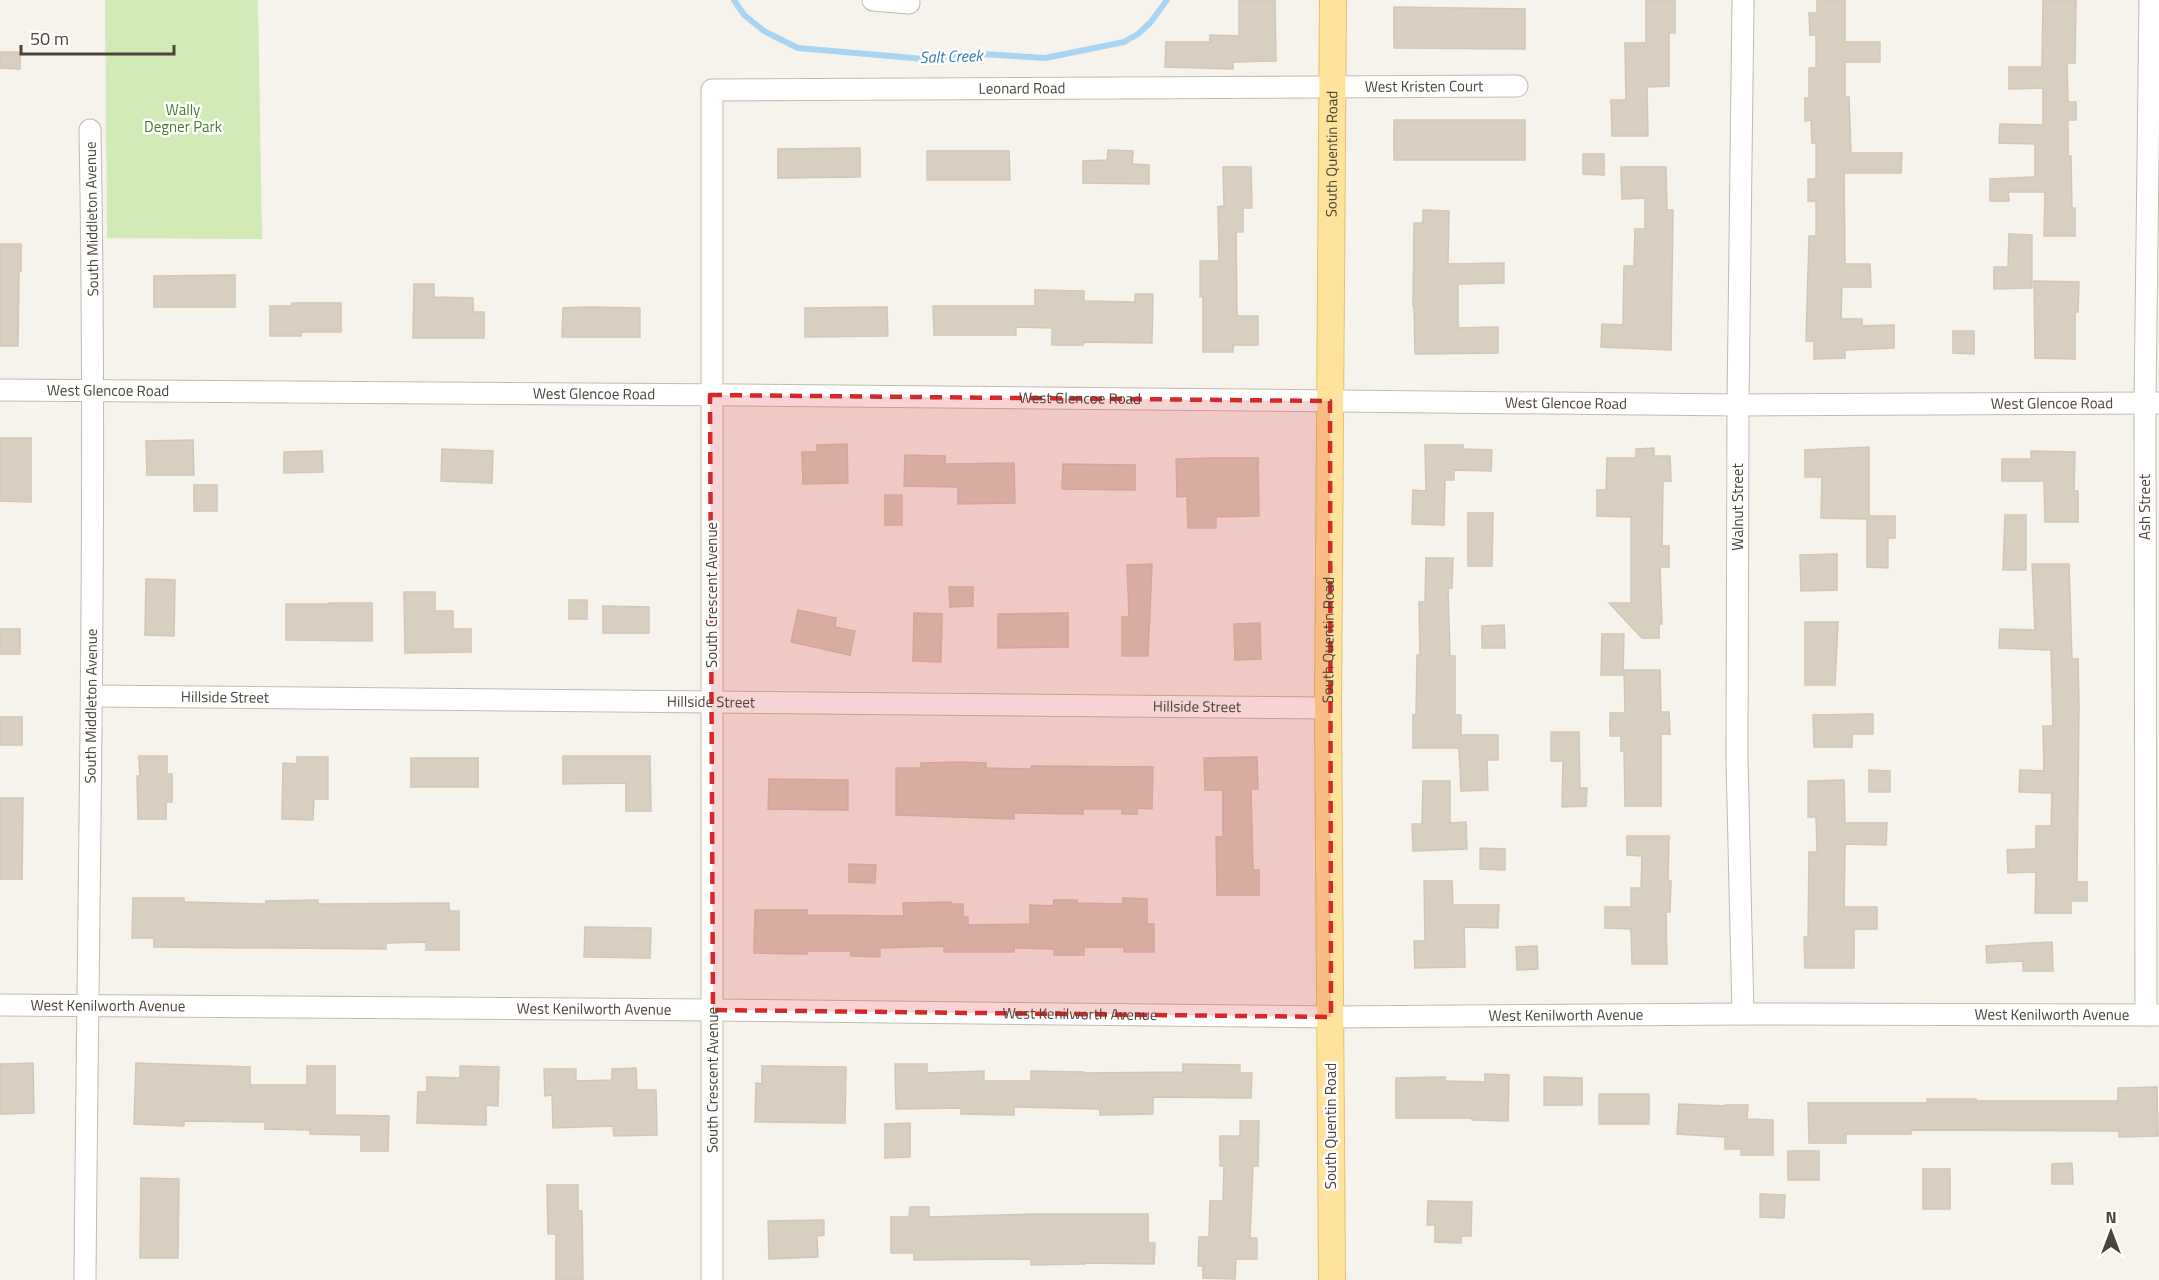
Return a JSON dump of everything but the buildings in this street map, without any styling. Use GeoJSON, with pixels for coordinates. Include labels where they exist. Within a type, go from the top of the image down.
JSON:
{"type":"FeatureCollection","features":[{"type":"Feature","properties":{"kind":"main road","name":"South Quentin Road"},"geometry":{"type":"LineString","coordinates":[[1332,1280],[1328,708],[1333,0]]}},
{"type":"Feature","properties":{"kind":"street"},"geometry":{"type":"LineString","coordinates":[[873,0],[909,3]]}},
{"type":"Feature","properties":{"kind":"street","name":"Walnut Street"},"geometry":{"type":"LineString","coordinates":[[1743,0],[1737,759],[1743,1014]]}},
{"type":"Feature","properties":{"kind":"street","name":"Ash Street"},"geometry":{"type":"LineString","coordinates":[[2150,0],[2153,1015]]}},
{"type":"Feature","properties":{"kind":"street","name":"West Kristen Court"},"geometry":{"type":"LineString","coordinates":[[1332,88],[1517,86]]}},
{"type":"Feature","properties":{"kind":"street","name":"Leonard Road"},"geometry":{"type":"LineString","coordinates":[[712,90],[1332,88]]}},
{"type":"Feature","properties":{"kind":"street","name":"South Crescent Avenue"},"geometry":{"type":"LineString","coordinates":[[712,90],[710,395],[713,701],[712,1280]]}},
{"type":"Feature","properties":{"kind":"street","name":"South Middleton Avenue"},"geometry":{"type":"LineString","coordinates":[[85,1280],[93,696],[94,391],[90,130]]}},
{"type":"Feature","properties":{"kind":"street","name":"West Glencoe Road"},"geometry":{"type":"LineString","coordinates":[[0,390],[1738,405],[2152,403]]}},
{"type":"Feature","properties":{"kind":"street","name":"Hillside Street"},"geometry":{"type":"LineString","coordinates":[[93,696],[1328,708]]}},
{"type":"Feature","properties":{"kind":"street","name":"West Kenilworth Avenue"},"geometry":{"type":"LineString","coordinates":[[0,1005],[1331,1017],[1743,1014],[2153,1015]]}},
{"type":"Feature","properties":{"kind":"highlighted area"},"geometry":{"type":"Polygon","coordinates":[[[710,395],[1330,401],[1331,1017],[713,1010],[710,395]]]}},
{"type":"Feature","properties":{"kind":"green space","name":"Wally Degner Park"},"geometry":{"type":"Polygon","coordinates":[[[105,0],[258,0],[262,239],[107,238],[105,0]]]}},
{"type":"Feature","properties":{"kind":"waterway","name":"Salt Creek"},"geometry":{"type":"LineString","coordinates":[[734,0],[744,15],[764,31],[798,48],[936,60],[982,54],[1045,58],[1124,42],[1138,34],[1150,23],[1167,0]]}}]}
